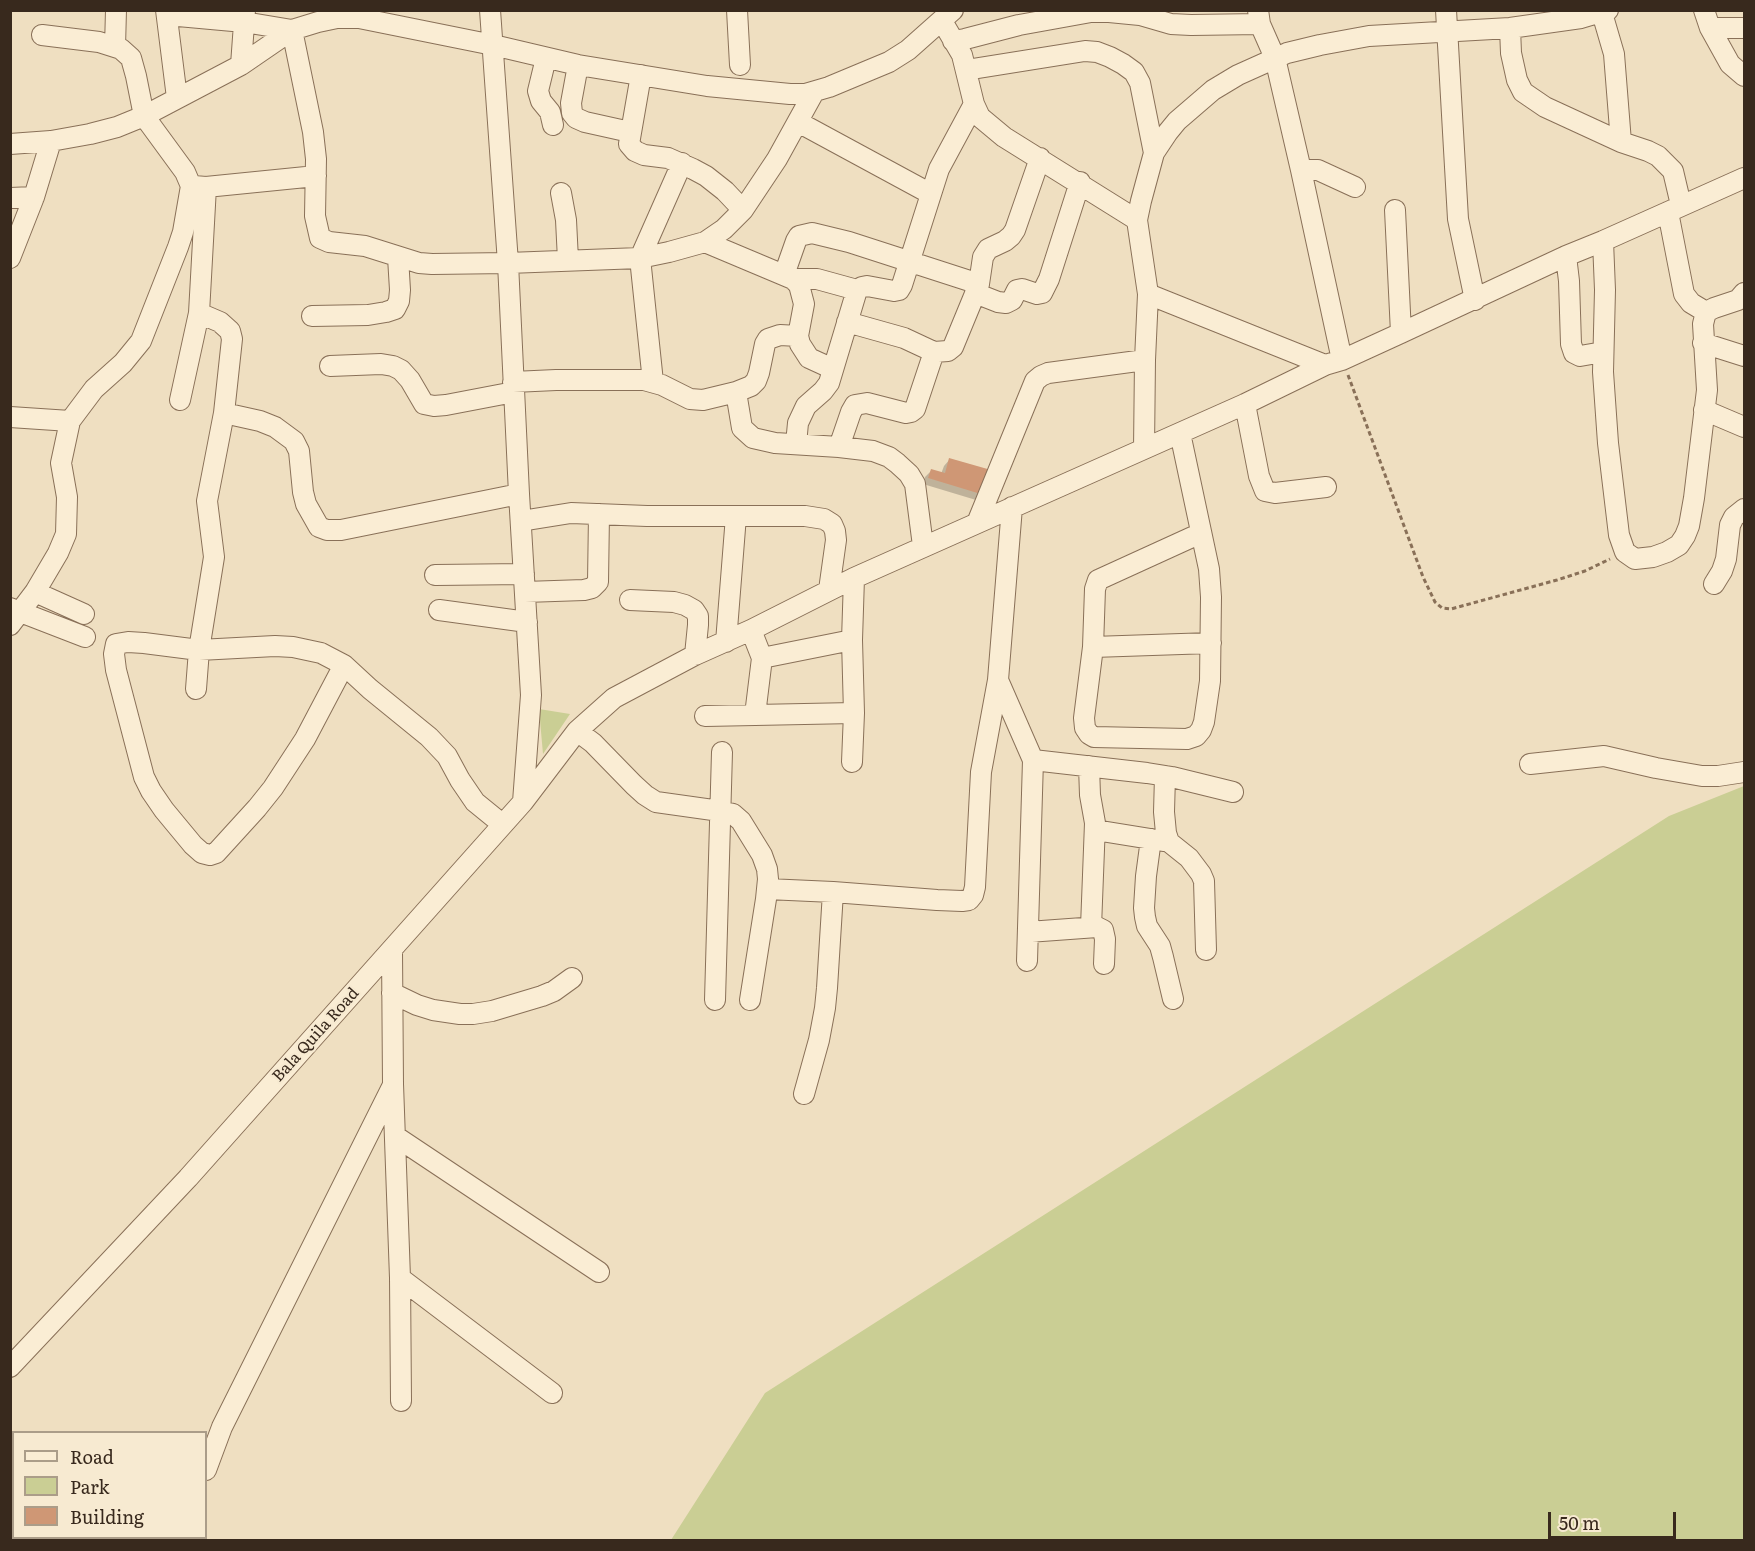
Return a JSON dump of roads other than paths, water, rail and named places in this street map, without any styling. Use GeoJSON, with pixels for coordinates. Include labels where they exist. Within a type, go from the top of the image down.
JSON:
{"type":"FeatureCollection","features":[{"type":"Feature","properties":{"kind":"street"},"geometry":{"type":"LineString","coordinates":[[115,47],[116,10]]}},
{"type":"Feature","properties":{"kind":"street"},"geometry":{"type":"LineString","coordinates":[[490,10],[508,263],[531,695],[523,802]]}},
{"type":"Feature","properties":{"kind":"street"},"geometry":{"type":"LineString","coordinates":[[737,10],[740,65]]}},
{"type":"Feature","properties":{"kind":"street"},"geometry":{"type":"LineString","coordinates":[[1446,10],[1458,219],[1475,300]]}},
{"type":"Feature","properties":{"kind":"street"},"geometry":{"type":"LineString","coordinates":[[953,41],[1019,25],[1091,12],[1143,13],[1171,24],[1191,26],[1259,17],[1275,58],[1301,170],[1334,362],[1148,294]]}},
{"type":"Feature","properties":{"kind":"street"},"geometry":{"type":"LineString","coordinates":[[1144,448],[1148,294],[1137,220],[1154,153],[1178,121],[1213,90],[1238,75],[1275,58],[1347,39],[1510,28],[1581,18],[1605,12],[1614,54],[1622,142]]}},
{"type":"Feature","properties":{"kind":"street"},"geometry":{"type":"LineString","coordinates":[[177,98],[166,13],[245,16],[292,30]]}},
{"type":"Feature","properties":{"kind":"street"},"geometry":{"type":"LineString","coordinates":[[10,144],[51,141],[117,127],[144,116],[240,65],[292,30],[359,14],[578,65],[707,86],[790,94],[814,92],[889,62],[908,50],[948,16],[953,41],[962,55],[974,104],[980,117],[991,127],[1137,220]]}},
{"type":"Feature","properties":{"kind":"street"},"geometry":{"type":"LineString","coordinates":[[240,65],[245,16]]}},
{"type":"Feature","properties":{"kind":"street"},"geometry":{"type":"LineString","coordinates":[[1707,20],[1744,28]]}},
{"type":"Feature","properties":{"kind":"street"},"geometry":{"type":"LineString","coordinates":[[1707,20],[1730,64],[1744,76]]}},
{"type":"Feature","properties":{"kind":"street"},"geometry":{"type":"LineString","coordinates":[[1510,28],[1511,53],[1517,81],[1523,92],[1545,107],[1622,142],[1648,151],[1673,171],[1674,209],[1684,294],[1691,303],[1706,312]]}},
{"type":"Feature","properties":{"kind":"street"},"geometry":{"type":"LineString","coordinates":[[292,30],[313,132],[316,176],[315,216],[320,238],[329,242],[364,246],[398,257],[432,264],[640,258],[705,242],[724,229],[743,210],[777,159],[814,92]]}},
{"type":"Feature","properties":{"kind":"street"},"geometry":{"type":"LineString","coordinates":[[42,35],[99,42],[121,49],[131,58],[144,116],[198,186],[199,313],[180,400]]}},
{"type":"Feature","properties":{"kind":"street"},"geometry":{"type":"LineString","coordinates":[[966,70],[1085,51],[1110,57],[1134,72],[1140,83],[1154,153]]}},
{"type":"Feature","properties":{"kind":"street"},"geometry":{"type":"LineString","coordinates":[[546,58],[538,91],[541,101],[550,112],[553,125]]}},
{"type":"Feature","properties":{"kind":"street"},"geometry":{"type":"LineString","coordinates":[[578,65],[571,103],[572,113],[576,118],[585,122],[630,132]]}},
{"type":"Feature","properties":{"kind":"street"},"geometry":{"type":"LineString","coordinates":[[641,75],[629,144],[635,151],[644,155],[668,158],[706,176],[743,210]]}},
{"type":"Feature","properties":{"kind":"street"},"geometry":{"type":"LineString","coordinates":[[796,444],[798,423],[806,406],[823,391],[829,382],[857,290],[867,286],[899,290],[905,279],[908,262],[945,158],[974,104]]}},
{"type":"Feature","properties":{"kind":"street"},"geometry":{"type":"LineString","coordinates":[[798,122],[931,194]]}},
{"type":"Feature","properties":{"kind":"street"},"geometry":{"type":"LineString","coordinates":[[12,251],[34,197],[51,141]]}},
{"type":"Feature","properties":{"kind":"street"},"geometry":{"type":"LineString","coordinates":[[848,322],[904,338],[934,352],[948,351],[953,347],[977,288],[983,257],[988,249],[1011,237],[1016,230],[1040,158]]}},
{"type":"Feature","properties":{"kind":"street"},"geometry":{"type":"LineString","coordinates":[[653,382],[640,258],[682,164]]}},
{"type":"Feature","properties":{"kind":"street"},"geometry":{"type":"LineString","coordinates":[[1301,170],[1318,170],[1355,187]]}},
{"type":"Feature","properties":{"kind":"street"},"geometry":{"type":"LineString","coordinates":[[198,186],[316,176]]}},
{"type":"Feature","properties":{"kind":"street","name":"Bala Quila Road"},"geometry":{"type":"LineString","coordinates":[[10,1367],[188,1178],[392,951],[523,802],[576,731],[614,698],[695,655],[923,546],[1245,404],[1475,300],[1566,256],[1744,178]]}},
{"type":"Feature","properties":{"kind":"street"},"geometry":{"type":"LineString","coordinates":[[788,277],[796,241],[799,236],[812,233],[842,240],[908,262],[977,288],[998,302],[1006,303],[1012,300],[1017,290],[1042,293],[1049,279],[1080,182]]}},
{"type":"Feature","properties":{"kind":"street"},"geometry":{"type":"LineString","coordinates":[[85,637],[14,615],[35,592],[58,553],[66,534],[67,498],[61,463],[70,421],[94,389],[123,363],[141,341],[178,247],[198,186]]}},
{"type":"Feature","properties":{"kind":"street"},"geometry":{"type":"LineString","coordinates":[[561,193],[566,220],[568,260]]}},
{"type":"Feature","properties":{"kind":"street"},"geometry":{"type":"LineString","coordinates":[[10,198],[34,197]]}},
{"type":"Feature","properties":{"kind":"street"},"geometry":{"type":"LineString","coordinates":[[1395,210],[1401,333]]}},
{"type":"Feature","properties":{"kind":"street"},"geometry":{"type":"LineString","coordinates":[[1603,241],[1605,290],[1603,352],[1608,443],[1619,535],[1625,552],[1635,559],[1653,557],[1667,552],[1679,544],[1685,536],[1694,498],[1707,390],[1703,324],[1706,312],[1738,300],[1744,293]]}},
{"type":"Feature","properties":{"kind":"street"},"geometry":{"type":"LineString","coordinates":[[705,242],[788,277],[799,285],[804,304],[798,336],[800,344],[809,357],[833,369]]}},
{"type":"Feature","properties":{"kind":"street"},"geometry":{"type":"LineString","coordinates":[[1566,256],[1571,344],[1574,353],[1580,356],[1603,352]]}},
{"type":"Feature","properties":{"kind":"street"},"geometry":{"type":"LineString","coordinates":[[312,316],[368,315],[395,309],[399,301],[400,290],[398,257]]}},
{"type":"Feature","properties":{"kind":"street"},"geometry":{"type":"LineString","coordinates":[[788,277],[817,279],[857,290]]}},
{"type":"Feature","properties":{"kind":"street"},"geometry":{"type":"LineString","coordinates":[[196,689],[199,650],[214,557],[207,501],[224,413],[232,339],[230,331],[220,322],[199,313]]}},
{"type":"Feature","properties":{"kind":"street"},"geometry":{"type":"LineString","coordinates":[[330,366],[381,364],[393,366],[401,370],[410,380],[424,404],[434,406],[446,405],[513,387],[633,379],[653,382],[690,399],[703,400],[751,386],[759,373],[768,339],[780,335],[798,336]]}},
{"type":"Feature","properties":{"kind":"street"},"geometry":{"type":"LineString","coordinates":[[1704,343],[1744,356]]}},
{"type":"Feature","properties":{"kind":"street"},"geometry":{"type":"LineString","coordinates":[[839,447],[855,405],[867,403],[906,413],[915,409],[934,352]]}},
{"type":"Feature","properties":{"kind":"street"},"geometry":{"type":"LineString","coordinates":[[977,523],[1012,432],[1035,381],[1048,373],[1145,360]]}},
{"type":"Feature","properties":{"kind":"street"},"geometry":{"type":"LineString","coordinates":[[736,392],[741,428],[753,438],[881,454],[897,463],[909,474],[915,484],[923,546]]}},
{"type":"Feature","properties":{"kind":"street"},"geometry":{"type":"LineString","coordinates":[[1245,404],[1259,476],[1265,491],[1275,493],[1326,487]]}},
{"type":"Feature","properties":{"kind":"street"},"geometry":{"type":"LineString","coordinates":[[1704,410],[1744,427]]}},
{"type":"Feature","properties":{"kind":"street"},"geometry":{"type":"LineString","coordinates":[[224,413],[260,421],[275,427],[294,441],[299,451],[306,504],[319,527],[327,530],[341,530],[519,494]]}},
{"type":"Feature","properties":{"kind":"street"},"geometry":{"type":"LineString","coordinates":[[10,417],[70,421]]}},
{"type":"Feature","properties":{"kind":"street"},"geometry":{"type":"LineString","coordinates":[[1180,433],[1209,569],[1210,681],[1201,730],[1196,736],[1187,739],[1101,738],[1089,734],[1085,728],[1084,718],[1094,647],[1095,589],[1098,580],[1201,533]]}},
{"type":"Feature","properties":{"kind":"street"},"geometry":{"type":"LineString","coordinates":[[767,889],[969,900],[975,887],[981,772],[998,680],[1012,507]]}},
{"type":"Feature","properties":{"kind":"street"},"geometry":{"type":"LineString","coordinates":[[1714,584],[1726,559],[1730,525],[1734,517],[1744,509]]}},
{"type":"Feature","properties":{"kind":"street"},"geometry":{"type":"LineString","coordinates":[[521,521],[571,513],[648,516],[805,516],[824,519],[832,524],[836,540],[829,590]]}},
{"type":"Feature","properties":{"kind":"street"},"geometry":{"type":"LineString","coordinates":[[435,575],[584,590],[592,588],[598,582],[599,514]]}},
{"type":"Feature","properties":{"kind":"street"},"geometry":{"type":"LineString","coordinates":[[726,642],[736,516]]}},
{"type":"Feature","properties":{"kind":"street"},"geometry":{"type":"LineString","coordinates":[[852,762],[854,578]]}},
{"type":"Feature","properties":{"kind":"street"},"geometry":{"type":"LineString","coordinates":[[35,592],[84,614]]}},
{"type":"Feature","properties":{"kind":"street"},"geometry":{"type":"LineString","coordinates":[[630,600],[674,602],[694,610],[698,616],[699,625],[695,655]]}},
{"type":"Feature","properties":{"kind":"street"},"geometry":{"type":"LineString","coordinates":[[438,610],[527,622]]}},
{"type":"Feature","properties":{"kind":"street"},"geometry":{"type":"LineString","coordinates":[[751,630],[762,658],[755,715]]}},
{"type":"Feature","properties":{"kind":"street"},"geometry":{"type":"LineString","coordinates":[[762,658],[852,640]]}},
{"type":"Feature","properties":{"kind":"street"},"geometry":{"type":"LineString","coordinates":[[344,665],[305,740],[273,788],[234,834],[216,853],[210,855],[202,853],[184,836],[151,791],[144,777],[116,670],[114,654],[116,644],[128,642],[199,650],[275,646],[321,653],[344,665],[440,747],[475,802],[502,824]]}},
{"type":"Feature","properties":{"kind":"street"},"geometry":{"type":"LineString","coordinates":[[1094,647],[1211,643]]}},
{"type":"Feature","properties":{"kind":"street"},"geometry":{"type":"LineString","coordinates":[[998,680],[1032,760],[1027,961]]}},
{"type":"Feature","properties":{"kind":"street"},"geometry":{"type":"LineString","coordinates":[[705,716],[854,713]]}},
{"type":"Feature","properties":{"kind":"street"},"geometry":{"type":"LineString","coordinates":[[576,731],[593,743],[634,785],[656,802],[720,811],[733,814],[741,820],[762,855],[767,869],[767,889],[750,1000]]}},
{"type":"Feature","properties":{"kind":"street"},"geometry":{"type":"LineString","coordinates":[[715,1000],[722,752]]}},
{"type":"Feature","properties":{"kind":"street"},"geometry":{"type":"LineString","coordinates":[[1530,764],[1604,756],[1702,776],[1744,772]]}},
{"type":"Feature","properties":{"kind":"street"},"geometry":{"type":"LineString","coordinates":[[1032,760],[1165,776],[1233,792]]}},
{"type":"Feature","properties":{"kind":"street"},"geometry":{"type":"LineString","coordinates":[[1089,766],[1095,823],[1091,927]]}},
{"type":"Feature","properties":{"kind":"street"},"geometry":{"type":"LineString","coordinates":[[1165,776],[1164,825],[1146,876],[1145,917],[1147,926],[1160,946],[1173,999]]}},
{"type":"Feature","properties":{"kind":"street"},"geometry":{"type":"LineString","coordinates":[[1095,830],[1160,841],[1189,858],[1204,881],[1206,950]]}},
{"type":"Feature","properties":{"kind":"street"},"geometry":{"type":"LineString","coordinates":[[804,1094],[825,1008],[833,892]]}},
{"type":"Feature","properties":{"kind":"street"},"geometry":{"type":"LineString","coordinates":[[1028,932],[1097,927],[1103,930],[1105,939],[1104,964]]}},
{"type":"Feature","properties":{"kind":"street"},"geometry":{"type":"LineString","coordinates":[[392,951],[401,1401]]}},
{"type":"Feature","properties":{"kind":"street"},"geometry":{"type":"LineString","coordinates":[[392,993],[433,1010],[473,1014],[492,1011],[542,996],[554,991],[572,978]]}},
{"type":"Feature","properties":{"kind":"street"},"geometry":{"type":"LineString","coordinates":[[207,1467],[222,1427],[393,1084]]}},
{"type":"Feature","properties":{"kind":"street"},"geometry":{"type":"LineString","coordinates":[[395,1136],[599,1272]]}},
{"type":"Feature","properties":{"kind":"street"},"geometry":{"type":"LineString","coordinates":[[400,1278],[552,1393]]}}]}
